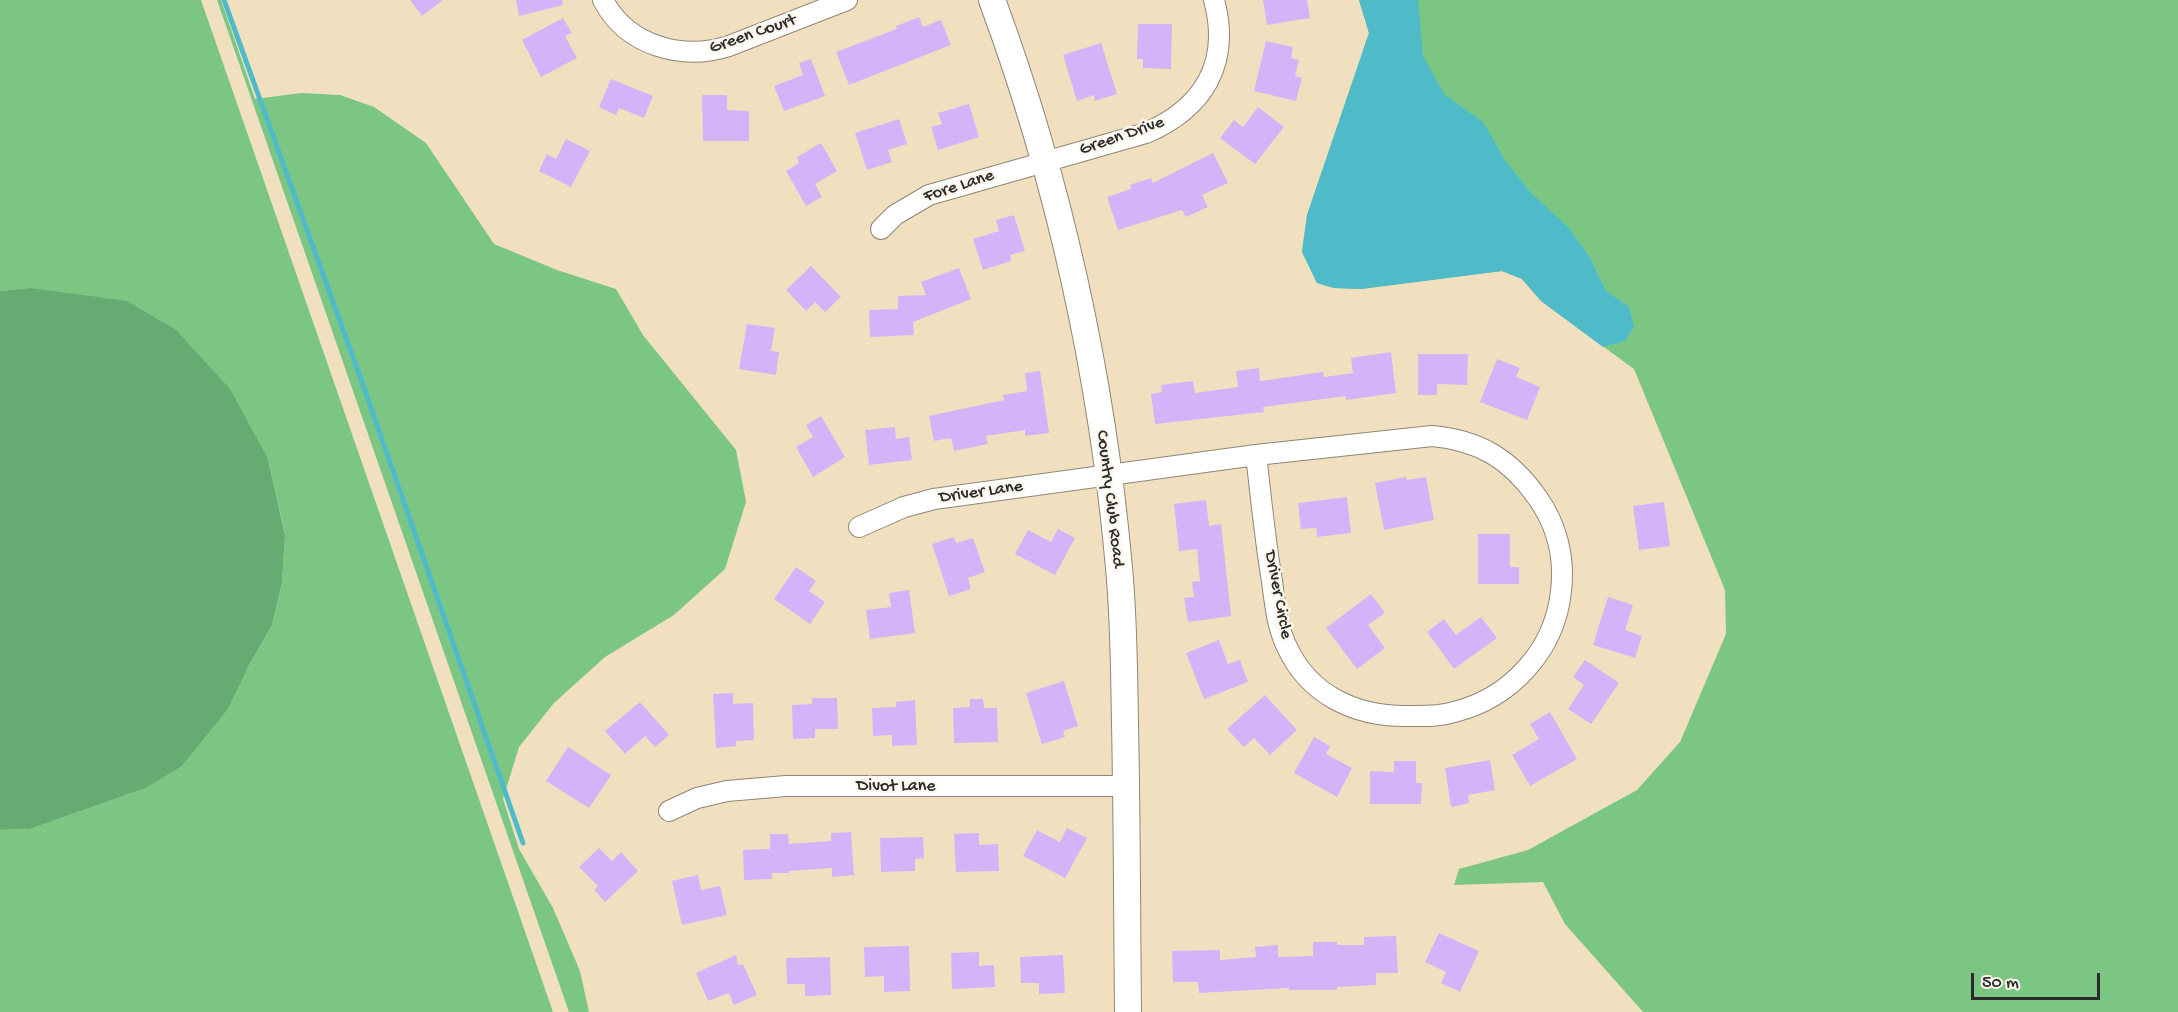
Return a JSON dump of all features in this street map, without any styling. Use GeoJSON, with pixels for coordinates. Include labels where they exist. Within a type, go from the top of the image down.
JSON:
{"type":"FeatureCollection","features":[{"type":"Feature","properties":{"kind":"street","name":"Green Court"},"geometry":{"type":"LineString","coordinates":[[603,0],[613,16],[634,34],[660,47],[687,53],[716,50],[729,46],[847,0]]}},
{"type":"Feature","properties":{"kind":"street","name":"Country Club Road"},"geometry":{"type":"LineString","coordinates":[[992,0],[1045,162],[1062,226],[1085,339],[1108,475],[1119,569],[1123,642],[1128,1012]]}},
{"type":"Feature","properties":{"kind":"street","name":"Green Drive"},"geometry":{"type":"LineString","coordinates":[[1045,162],[1146,133],[1184,112],[1205,87],[1216,60],[1220,39],[1219,17],[1214,0]]}},
{"type":"Feature","properties":{"kind":"street","name":"Fore Lane"},"geometry":{"type":"LineString","coordinates":[[881,229],[895,215],[929,195],[1045,162]]}},
{"type":"Feature","properties":{"kind":"street","name":"Driver Circle"},"geometry":{"type":"LineString","coordinates":[[1108,475],[1256,455],[1432,436],[1458,440],[1495,455],[1526,481],[1545,507],[1559,544],[1562,563],[1560,602],[1555,620],[1538,655],[1526,670],[1493,697],[1454,712],[1433,716],[1371,714],[1349,707],[1328,696],[1305,676],[1295,663],[1282,635],[1269,567],[1256,455]]}},
{"type":"Feature","properties":{"kind":"street","name":"Driver Lane"},"geometry":{"type":"LineString","coordinates":[[859,527],[903,507],[934,499],[1108,475]]}},
{"type":"Feature","properties":{"kind":"street","name":"Divot Lane"},"geometry":{"type":"LineString","coordinates":[[669,811],[697,798],[727,791],[786,786],[1126,786]]}},
{"type":"Feature","properties":{"kind":"green space"},"geometry":{"type":"Polygon","coordinates":[[[0,0],[201,0],[553,1012],[0,1012],[0,830],[30,829],[146,788],[181,767],[248,667],[272,625],[282,583],[285,534],[268,459],[30,288],[0,291],[0,0]]]}},
{"type":"Feature","properties":{"kind":"green space"},"geometry":{"type":"Polygon","coordinates":[[[217,0],[221,0],[255,99],[301,93],[340,95],[374,107],[426,143],[494,244],[557,270],[616,289],[643,335],[736,450],[746,502],[725,569],[674,615],[605,657],[554,703],[519,747],[503,799],[519,849],[553,908],[580,971],[589,1012],[569,1012],[217,0]]]}},
{"type":"Feature","properties":{"kind":"green space"},"geometry":{"type":"Polygon","coordinates":[[[1359,0],[2178,0],[2178,1012],[1643,1012],[1565,924],[1543,882],[1454,885],[1459,869],[1528,850],[1637,790],[1680,742],[1726,634],[1725,590],[1634,369],[1541,301],[1522,279],[1502,271],[1361,289],[1334,288],[1317,283],[1302,252],[1307,215],[1369,33],[1359,0]]]}},
{"type":"Feature","properties":{"kind":"green space"},"geometry":{"type":"Polygon","coordinates":[[[30,288],[127,301],[176,330],[230,389],[268,459],[285,535],[282,583],[272,625],[227,710],[181,767],[146,788],[30,829],[0,830],[0,291],[30,288]]]}},
{"type":"Feature","properties":{"kind":"water"},"geometry":{"type":"Polygon","coordinates":[[[1359,0],[1418,0],[1423,56],[1445,95],[1483,122],[1505,160],[1530,192],[1569,228],[1589,256],[1606,291],[1629,307],[1634,327],[1625,341],[1603,347],[1541,301],[1522,279],[1502,271],[1361,289],[1334,288],[1317,283],[1302,252],[1307,215],[1369,33],[1359,0]]]}},
{"type":"Feature","properties":{"kind":"building"},"geometry":{"type":"Polygon","coordinates":[[[410,0],[443,0],[422,16],[410,0]]]}},
{"type":"Feature","properties":{"kind":"building"},"geometry":{"type":"Polygon","coordinates":[[[516,0],[562,0],[563,5],[519,16],[516,0]]]}},
{"type":"Feature","properties":{"kind":"building"},"geometry":{"type":"Polygon","coordinates":[[[1263,0],[1307,0],[1310,18],[1267,25],[1263,0]]]}},
{"type":"Feature","properties":{"kind":"building"},"geometry":{"type":"Polygon","coordinates":[[[919,17],[923,27],[941,20],[951,45],[849,85],[836,52],[897,29],[896,26],[919,17]]]}},
{"type":"Feature","properties":{"kind":"building"},"geometry":{"type":"Polygon","coordinates":[[[563,18],[572,33],[565,36],[577,58],[541,77],[522,40],[563,18]]]}},
{"type":"Feature","properties":{"kind":"building"},"geometry":{"type":"Polygon","coordinates":[[[1138,24],[1172,24],[1171,69],[1143,68],[1143,59],[1137,59],[1138,24]]]}},
{"type":"Feature","properties":{"kind":"building"},"geometry":{"type":"Polygon","coordinates":[[[1266,41],[1293,47],[1291,58],[1299,60],[1295,76],[1302,78],[1296,101],[1254,91],[1266,41]]]}},
{"type":"Feature","properties":{"kind":"building"},"geometry":{"type":"Polygon","coordinates":[[[1101,43],[1117,94],[1095,101],[1094,95],[1077,101],[1063,55],[1101,43]]]}},
{"type":"Feature","properties":{"kind":"building"},"geometry":{"type":"Polygon","coordinates":[[[811,59],[825,96],[784,111],[774,86],[803,75],[799,63],[811,59]]]}},
{"type":"Feature","properties":{"kind":"building"},"geometry":{"type":"Polygon","coordinates":[[[611,79],[653,96],[644,118],[619,108],[616,115],[599,107],[611,79]]]}},
{"type":"Feature","properties":{"kind":"building"},"geometry":{"type":"Polygon","coordinates":[[[702,95],[727,95],[727,110],[749,111],[749,141],[703,141],[702,95]]]}},
{"type":"Feature","properties":{"kind":"building"},"geometry":{"type":"Polygon","coordinates":[[[969,104],[979,137],[938,150],[931,127],[942,124],[938,113],[969,104]]]}},
{"type":"Feature","properties":{"kind":"building"},"geometry":{"type":"Polygon","coordinates":[[[1258,107],[1284,127],[1255,164],[1220,138],[1234,120],[1243,127],[1258,107]]]}},
{"type":"Feature","properties":{"kind":"building"},"geometry":{"type":"Polygon","coordinates":[[[899,119],[907,144],[888,150],[892,162],[867,170],[855,133],[899,119]]]}},
{"type":"Feature","properties":{"kind":"building"},"geometry":{"type":"Polygon","coordinates":[[[566,139],[590,151],[571,187],[539,171],[547,154],[556,159],[566,139]]]}},
{"type":"Feature","properties":{"kind":"building"},"geometry":{"type":"Polygon","coordinates":[[[821,143],[837,171],[815,184],[822,197],[806,206],[786,171],[799,163],[797,157],[821,143]]]}},
{"type":"Feature","properties":{"kind":"building"},"geometry":{"type":"Polygon","coordinates":[[[1213,153],[1228,183],[1202,195],[1208,207],[1186,217],[1182,210],[1118,230],[1107,197],[1131,189],[1130,185],[1151,178],[1153,183],[1213,153]]]}},
{"type":"Feature","properties":{"kind":"building"},"geometry":{"type":"Polygon","coordinates":[[[1014,215],[1025,251],[1010,255],[1011,261],[983,270],[973,239],[999,231],[996,220],[1014,215]]]}},
{"type":"Feature","properties":{"kind":"building"},"geometry":{"type":"Polygon","coordinates":[[[811,266],[841,297],[825,312],[815,302],[806,311],[786,290],[811,266]]]}},
{"type":"Feature","properties":{"kind":"building"},"geometry":{"type":"Polygon","coordinates":[[[959,268],[971,299],[913,322],[914,335],[870,337],[869,310],[898,309],[898,296],[926,295],[921,282],[959,268]]]}},
{"type":"Feature","properties":{"kind":"building"},"geometry":{"type":"Polygon","coordinates":[[[747,324],[775,328],[771,351],[779,352],[776,375],[739,369],[747,324]]]}},
{"type":"Feature","properties":{"kind":"building"},"geometry":{"type":"Polygon","coordinates":[[[1391,352],[1396,393],[1346,400],[1346,396],[1263,407],[1264,412],[1155,424],[1151,394],[1162,392],[1161,385],[1193,381],[1195,393],[1238,387],[1236,371],[1259,368],[1260,381],[1323,372],[1324,377],[1353,373],[1351,358],[1391,352]]]}},
{"type":"Feature","properties":{"kind":"building"},"geometry":{"type":"Polygon","coordinates":[[[1418,354],[1468,354],[1467,385],[1437,384],[1437,395],[1418,395],[1418,354]]]}},
{"type":"Feature","properties":{"kind":"building"},"geometry":{"type":"Polygon","coordinates":[[[1497,359],[1520,368],[1516,377],[1540,387],[1527,420],[1480,402],[1497,359]]]}},
{"type":"Feature","properties":{"kind":"building"},"geometry":{"type":"Polygon","coordinates":[[[1040,371],[1049,433],[1025,436],[1025,430],[986,436],[988,444],[954,451],[951,438],[934,441],[929,416],[1004,400],[1003,395],[1027,391],[1025,373],[1040,371]]]}},
{"type":"Feature","properties":{"kind":"building"},"geometry":{"type":"Polygon","coordinates":[[[821,416],[845,457],[813,477],[796,447],[813,437],[806,425],[821,416]]]}},
{"type":"Feature","properties":{"kind":"building"},"geometry":{"type":"Polygon","coordinates":[[[895,427],[896,439],[909,437],[912,460],[869,465],[865,430],[895,427]]]}},
{"type":"Feature","properties":{"kind":"building"},"geometry":{"type":"Polygon","coordinates":[[[1406,477],[1407,480],[1426,477],[1434,520],[1384,530],[1375,483],[1406,477]]]}},
{"type":"Feature","properties":{"kind":"building"},"geometry":{"type":"Polygon","coordinates":[[[1347,497],[1351,533],[1317,537],[1316,528],[1301,529],[1298,503],[1347,497]]]}},
{"type":"Feature","properties":{"kind":"building"},"geometry":{"type":"Polygon","coordinates":[[[1206,500],[1209,526],[1221,524],[1231,616],[1188,622],[1184,598],[1194,597],[1192,582],[1200,581],[1197,549],[1179,551],[1174,504],[1206,500]]]}},
{"type":"Feature","properties":{"kind":"building"},"geometry":{"type":"Polygon","coordinates":[[[1664,502],[1670,546],[1639,550],[1633,506],[1664,502]]]}},
{"type":"Feature","properties":{"kind":"building"},"geometry":{"type":"Polygon","coordinates":[[[1058,529],[1075,538],[1055,575],[1015,554],[1028,530],[1051,542],[1058,529]]]}},
{"type":"Feature","properties":{"kind":"building"},"geometry":{"type":"Polygon","coordinates":[[[1478,534],[1510,534],[1510,567],[1519,567],[1519,584],[1478,584],[1478,534]]]}},
{"type":"Feature","properties":{"kind":"building"},"geometry":{"type":"Polygon","coordinates":[[[954,537],[956,543],[973,538],[985,572],[968,578],[971,589],[949,596],[932,544],[954,537]]]}},
{"type":"Feature","properties":{"kind":"building"},"geometry":{"type":"Polygon","coordinates":[[[796,567],[816,581],[809,591],[825,602],[810,624],[774,599],[796,567]]]}},
{"type":"Feature","properties":{"kind":"building"},"geometry":{"type":"Polygon","coordinates":[[[909,590],[915,633],[870,639],[866,610],[891,607],[889,593],[909,590]]]}},
{"type":"Feature","properties":{"kind":"building"},"geometry":{"type":"Polygon","coordinates":[[[1371,594],[1385,613],[1368,625],[1385,648],[1357,669],[1326,628],[1371,594]]]}},
{"type":"Feature","properties":{"kind":"building"},"geometry":{"type":"Polygon","coordinates":[[[1608,597],[1633,605],[1625,630],[1642,636],[1635,658],[1593,645],[1608,597]]]}},
{"type":"Feature","properties":{"kind":"building"},"geometry":{"type":"Polygon","coordinates":[[[1481,617],[1497,638],[1454,669],[1427,632],[1444,619],[1456,635],[1481,617]]]}},
{"type":"Feature","properties":{"kind":"building"},"geometry":{"type":"Polygon","coordinates":[[[1219,640],[1228,664],[1240,660],[1248,682],[1204,699],[1186,653],[1219,640]]]}},
{"type":"Feature","properties":{"kind":"building"},"geometry":{"type":"Polygon","coordinates":[[[1585,660],[1619,683],[1591,724],[1568,709],[1584,685],[1573,677],[1585,660]]]}},
{"type":"Feature","properties":{"kind":"building"},"geometry":{"type":"Polygon","coordinates":[[[1064,681],[1078,726],[1063,731],[1065,737],[1042,744],[1026,693],[1064,681]]]}},
{"type":"Feature","properties":{"kind":"building"},"geometry":{"type":"Polygon","coordinates":[[[733,693],[733,704],[753,703],[754,740],[736,741],[736,746],[716,748],[713,694],[733,693]]]}},
{"type":"Feature","properties":{"kind":"building"},"geometry":{"type":"Polygon","coordinates":[[[1265,695],[1297,730],[1270,755],[1254,738],[1244,747],[1227,729],[1265,695]]]}},
{"type":"Feature","properties":{"kind":"building"},"geometry":{"type":"Polygon","coordinates":[[[812,698],[837,698],[838,729],[815,729],[815,738],[793,739],[792,705],[812,704],[812,698]]]}},
{"type":"Feature","properties":{"kind":"building"},"geometry":{"type":"Polygon","coordinates":[[[970,699],[983,699],[984,708],[997,708],[998,742],[954,743],[953,708],[970,707],[970,699]]]}},
{"type":"Feature","properties":{"kind":"building"},"geometry":{"type":"Polygon","coordinates":[[[915,700],[917,745],[892,746],[892,735],[873,736],[872,708],[896,707],[896,702],[915,700]]]}},
{"type":"Feature","properties":{"kind":"building"},"geometry":{"type":"Polygon","coordinates":[[[640,702],[669,735],[655,747],[645,736],[625,754],[605,731],[640,702]]]}},
{"type":"Feature","properties":{"kind":"building"},"geometry":{"type":"Polygon","coordinates":[[[1550,712],[1577,759],[1530,786],[1512,755],[1539,739],[1530,724],[1550,712]]]}},
{"type":"Feature","properties":{"kind":"building"},"geometry":{"type":"Polygon","coordinates":[[[1314,737],[1330,746],[1326,754],[1352,768],[1337,797],[1294,773],[1314,737]]]}},
{"type":"Feature","properties":{"kind":"building"},"geometry":{"type":"Polygon","coordinates":[[[568,747],[611,775],[589,808],[546,781],[568,747]]]}},
{"type":"Feature","properties":{"kind":"building"},"geometry":{"type":"Polygon","coordinates":[[[1490,760],[1495,790],[1468,795],[1469,803],[1451,807],[1445,768],[1490,760]]]}},
{"type":"Feature","properties":{"kind":"building"},"geometry":{"type":"Polygon","coordinates":[[[1394,761],[1416,761],[1416,783],[1422,783],[1421,804],[1370,804],[1370,771],[1394,772],[1394,761]]]}},
{"type":"Feature","properties":{"kind":"building"},"geometry":{"type":"Polygon","coordinates":[[[1067,828],[1087,838],[1065,878],[1023,856],[1037,830],[1060,842],[1067,828]]]}},
{"type":"Feature","properties":{"kind":"building"},"geometry":{"type":"Polygon","coordinates":[[[851,832],[854,875],[832,877],[832,868],[772,873],[772,879],[744,880],[743,850],[770,849],[770,834],[788,834],[789,844],[831,841],[831,833],[851,832]]]}},
{"type":"Feature","properties":{"kind":"building"},"geometry":{"type":"Polygon","coordinates":[[[979,833],[979,845],[998,844],[999,871],[956,872],[954,834],[979,833]]]}},
{"type":"Feature","properties":{"kind":"building"},"geometry":{"type":"Polygon","coordinates":[[[923,837],[924,858],[915,859],[915,871],[881,872],[880,838],[923,837]]]}},
{"type":"Feature","properties":{"kind":"building"},"geometry":{"type":"Polygon","coordinates":[[[599,848],[612,861],[621,852],[638,871],[605,902],[594,890],[598,886],[579,867],[599,848]]]}},
{"type":"Feature","properties":{"kind":"building"},"geometry":{"type":"Polygon","coordinates":[[[698,875],[701,890],[720,886],[727,915],[682,925],[672,881],[698,875]]]}},
{"type":"Feature","properties":{"kind":"building"},"geometry":{"type":"Polygon","coordinates":[[[1439,933],[1479,951],[1460,992],[1441,983],[1446,972],[1425,962],[1439,933]]]}},
{"type":"Feature","properties":{"kind":"building"},"geometry":{"type":"Polygon","coordinates":[[[1396,936],[1398,973],[1376,973],[1376,985],[1337,987],[1337,990],[1289,990],[1289,988],[1199,993],[1198,982],[1173,982],[1172,951],[1220,950],[1220,960],[1256,957],[1255,947],[1278,945],[1278,957],[1313,956],[1313,942],[1364,945],[1364,937],[1396,936]]]}},
{"type":"Feature","properties":{"kind":"building"},"geometry":{"type":"Polygon","coordinates":[[[909,946],[910,991],[884,992],[884,976],[865,977],[864,947],[909,946]]]}},
{"type":"Feature","properties":{"kind":"building"},"geometry":{"type":"Polygon","coordinates":[[[979,952],[979,966],[994,965],[995,987],[952,989],[951,953],[979,952]]]}},
{"type":"Feature","properties":{"kind":"building"},"geometry":{"type":"Polygon","coordinates":[[[736,955],[738,965],[743,964],[757,995],[734,1005],[729,993],[708,1001],[696,973],[736,955]]]}},
{"type":"Feature","properties":{"kind":"building"},"geometry":{"type":"Polygon","coordinates":[[[1063,955],[1065,993],[1039,994],[1039,983],[1021,983],[1020,957],[1063,955]]]}},
{"type":"Feature","properties":{"kind":"building"},"geometry":{"type":"Polygon","coordinates":[[[830,957],[831,995],[805,996],[805,984],[787,984],[786,958],[830,957]]]}},
{"type":"Feature","properties":{"kind":"waterway"},"geometry":{"type":"LineString","coordinates":[[224,0],[363,385],[523,843]]}}]}
